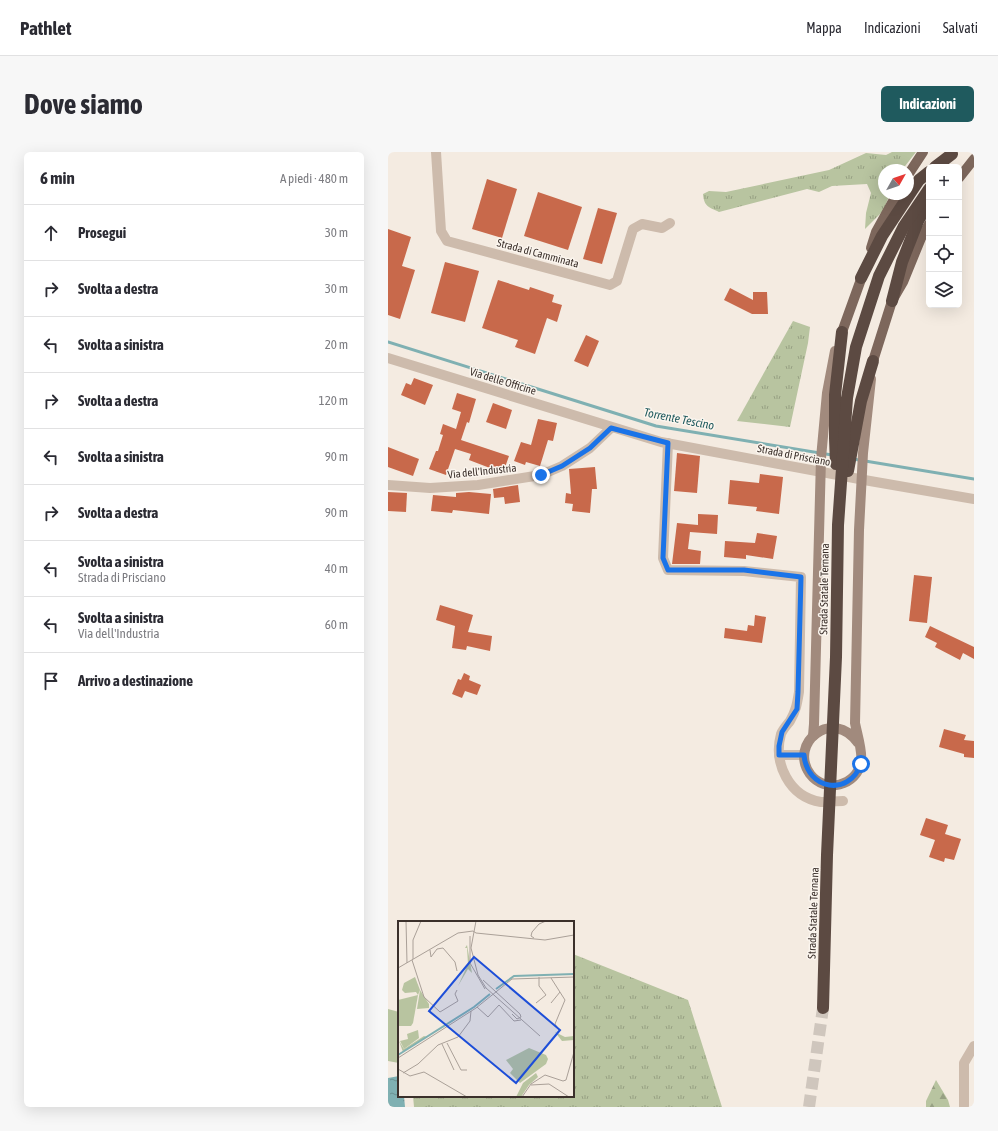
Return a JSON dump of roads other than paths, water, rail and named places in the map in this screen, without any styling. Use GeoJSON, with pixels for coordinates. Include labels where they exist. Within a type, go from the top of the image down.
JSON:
{"type":"FeatureCollection","features":[{"type":"Feature","properties":{"kind":"highway"},"geometry":{"type":"LineString","coordinates":[[939,164],[953,153]]}},
{"type":"Feature","properties":{"kind":"highway"},"geometry":{"type":"LineString","coordinates":[[946,164],[953,153]]}},
{"type":"Feature","properties":{"kind":"highway"},"geometry":{"type":"LineString","coordinates":[[861,278],[882,236],[919,180],[926,174]]}},
{"type":"Feature","properties":{"kind":"highway","name":"Strada Statale Ternana"},"geometry":{"type":"LineString","coordinates":[[823,1008],[827,855],[836,657],[838,526],[836,395],[856,347],[879,276],[904,226],[926,193]]}},
{"type":"Feature","properties":{"kind":"highway"},"geometry":{"type":"LineString","coordinates":[[892,301],[902,262],[918,221],[926,207]]}},
{"type":"Feature","properties":{"kind":"highway"},"geometry":{"type":"LineString","coordinates":[[836,395],[842,332]]}},
{"type":"Feature","properties":{"kind":"highway"},"geometry":{"type":"LineString","coordinates":[[838,526],[873,361]]}},
{"type":"Feature","properties":{"kind":"main road"},"geometry":{"type":"LineString","coordinates":[[914,166],[923,152]]}},
{"type":"Feature","properties":{"kind":"main road"},"geometry":{"type":"LineString","coordinates":[[962,174],[974,159]]}},
{"type":"Feature","properties":{"kind":"main road"},"geometry":{"type":"LineString","coordinates":[[842,332],[876,232],[894,200]]}},
{"type":"Feature","properties":{"kind":"main road"},"geometry":{"type":"LineString","coordinates":[[873,361],[892,301],[926,230]]}},
{"type":"Feature","properties":{"kind":"main road"},"geometry":{"type":"LineString","coordinates":[[813,736],[821,458],[836,395]]}},
{"type":"Feature","properties":{"kind":"main road"},"geometry":{"type":"LineString","coordinates":[[858,743],[849,732],[839,728],[824,729],[813,736],[807,744],[804,755],[807,769],[815,779],[828,785],[842,784],[854,777],[859,769],[862,758],[855,723],[859,530],[865,403]]}},
{"type":"Feature","properties":{"kind":"street","name":"Strada di Camminata"},"geometry":{"type":"LineString","coordinates":[[436,152],[441,231],[447,242],[610,286],[617,281],[633,229],[642,224],[662,228],[670,223]]}},
{"type":"Feature","properties":{"kind":"street","name":"Via delle Officine"},"geometry":{"type":"LineString","coordinates":[[388,358],[611,428]]}},
{"type":"Feature","properties":{"kind":"street","name":"Strada di Prisciano"},"geometry":{"type":"LineString","coordinates":[[611,428],[668,443],[862,480],[974,499]]}},
{"type":"Feature","properties":{"kind":"street","name":"Via dell'Industria"},"geometry":{"type":"LineString","coordinates":[[388,485],[430,488],[478,485],[541,475],[562,466],[590,448],[611,428]]}},
{"type":"Feature","properties":{"kind":"street"},"geometry":{"type":"LineString","coordinates":[[668,443],[663,558],[668,570],[744,570],[801,577],[797,709],[782,732],[779,746],[779,760],[788,781],[798,792],[822,802],[843,801]]}},
{"type":"Feature","properties":{"kind":"street"},"geometry":{"type":"LineString","coordinates":[[779,755],[804,755]]}},
{"type":"Feature","properties":{"kind":"street"},"geometry":{"type":"LineString","coordinates":[[964,1107],[964,1063],[974,1046]]}},
{"type":"Feature","properties":{"kind":"water"},"geometry":{"type":"Polygon","coordinates":[[[398,1076],[398,1097],[404,1097],[405,1107],[388,1107],[388,1078],[398,1076]]]}},
{"type":"Feature","properties":{"kind":"waterway","name":"Torrente Tescino"},"geometry":{"type":"LineString","coordinates":[[388,342],[656,426],[832,455]]}},
{"type":"Feature","properties":{"kind":"waterway","name":"Torrente Tescino"},"geometry":{"type":"LineString","coordinates":[[853,459],[974,479]]}},
{"type":"Feature","properties":{"kind":"tunnel"},"geometry":{"type":"LineString","coordinates":[[809,1107],[823,1008]]}}]}
